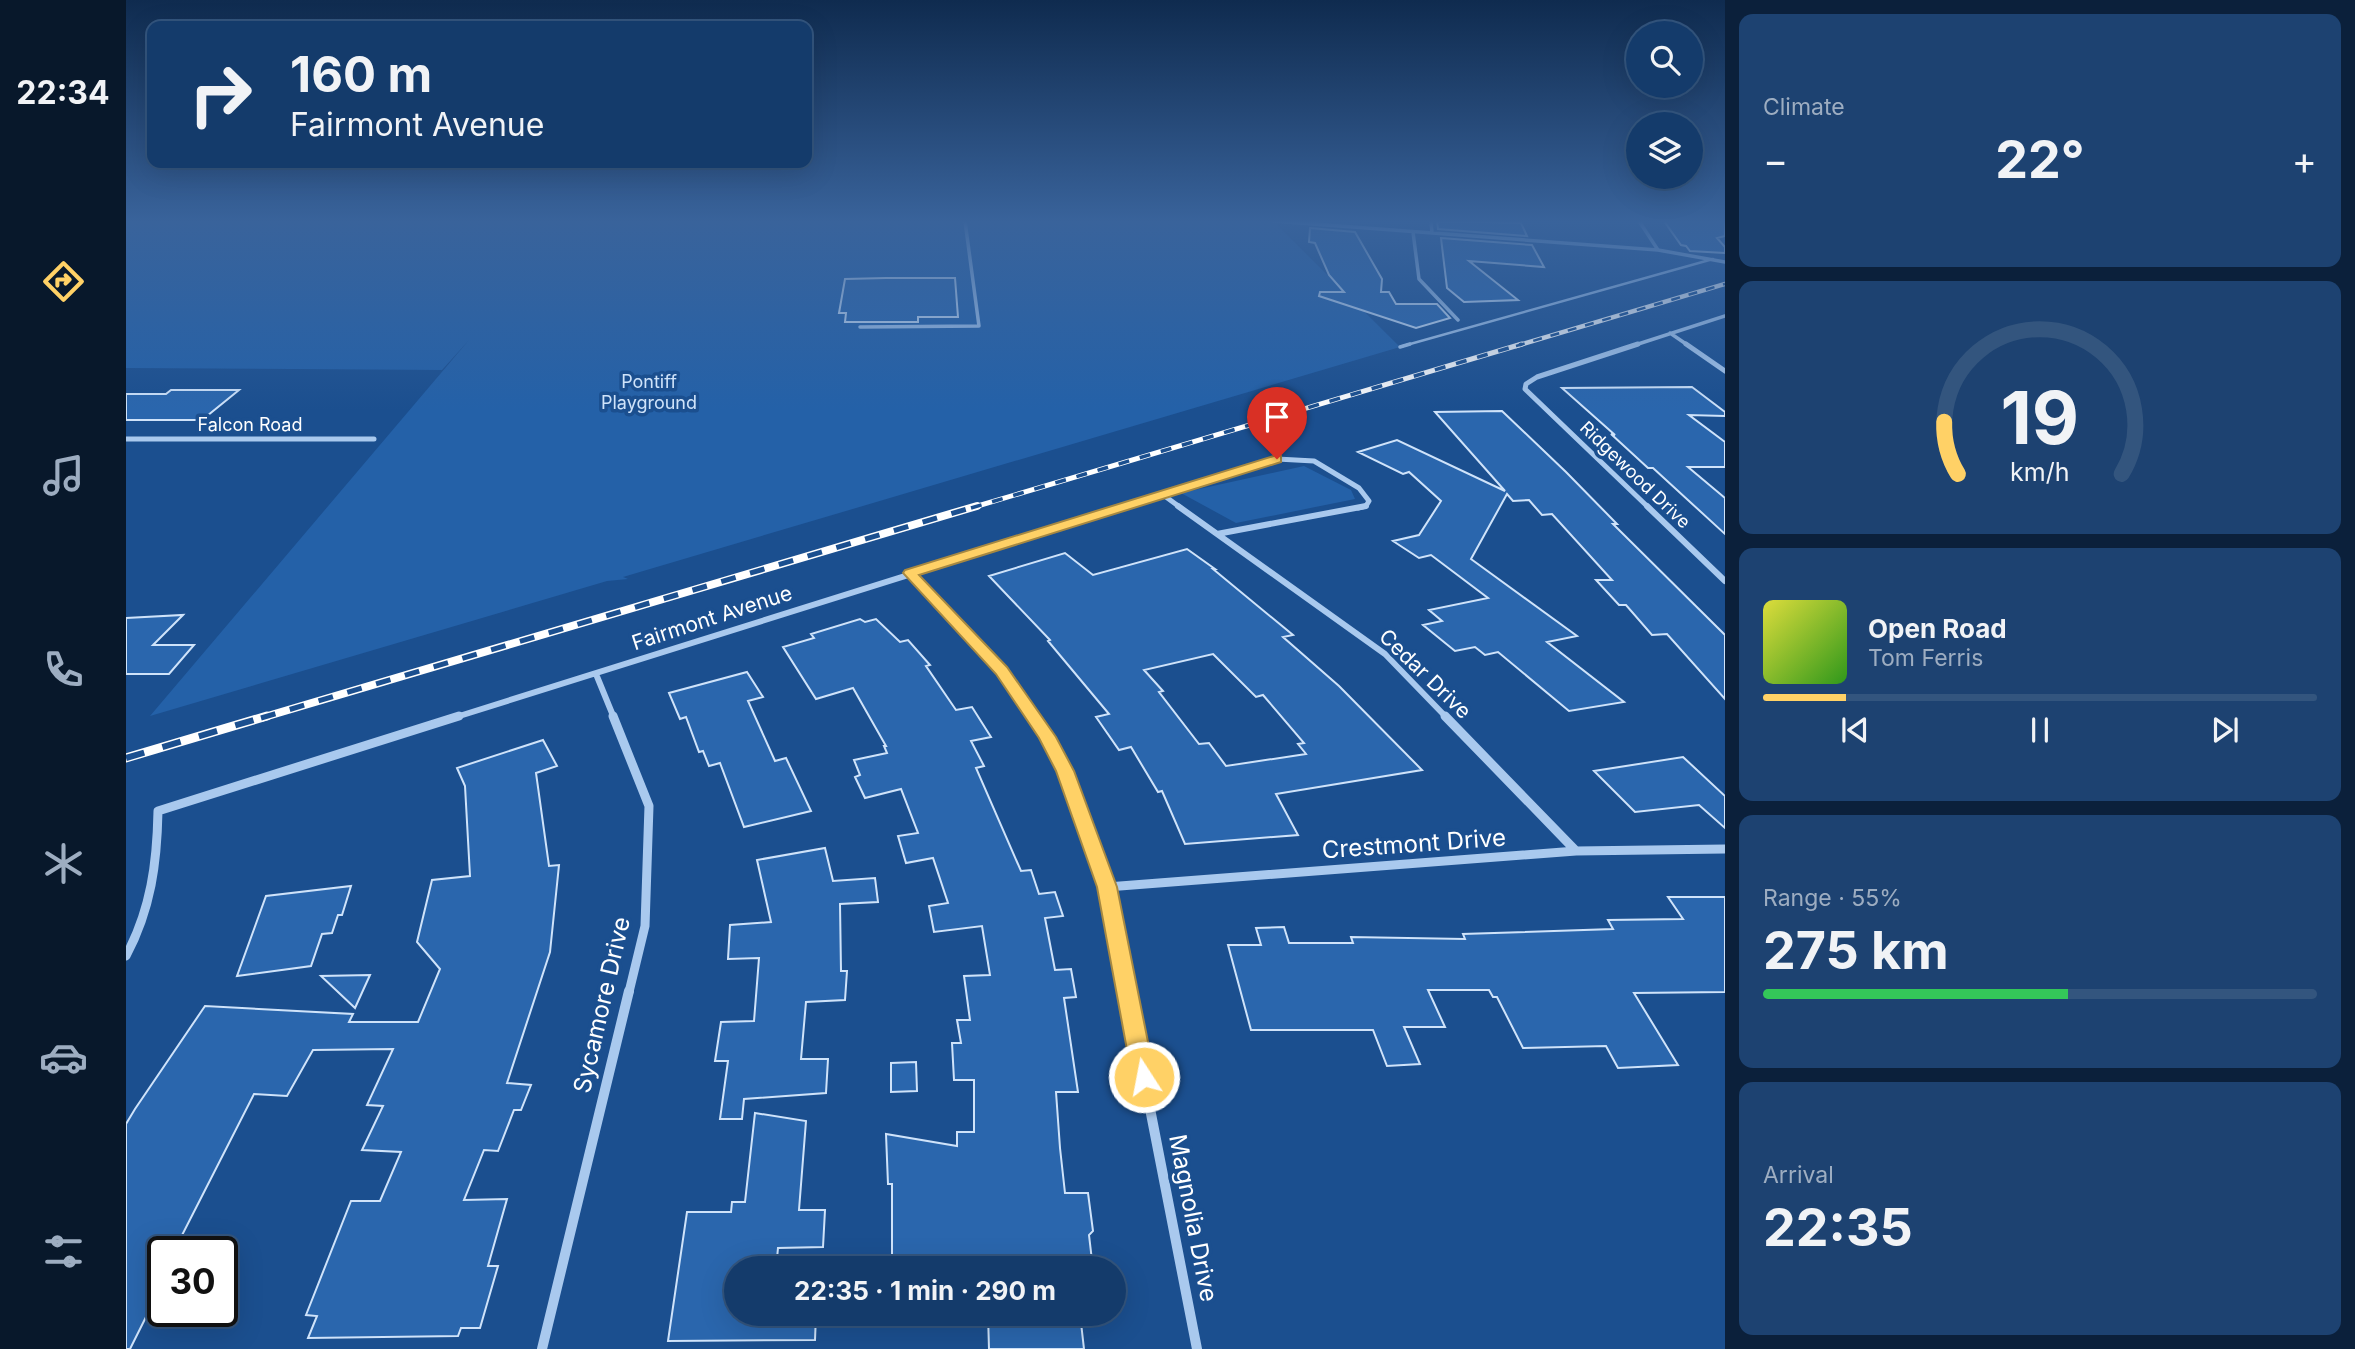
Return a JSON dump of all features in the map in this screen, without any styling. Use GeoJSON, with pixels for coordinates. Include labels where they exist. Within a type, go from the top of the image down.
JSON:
{"type":"FeatureCollection","features":[{"type":"Feature","properties":{"kind":"street"},"geometry":{"type":"LineString","coordinates":[[860,327],[979,326],[973,284]]}},
{"type":"Feature","properties":{"kind":"street"},"geometry":{"type":"LineString","coordinates":[[1424,284],[1458,320]]}},
{"type":"Feature","properties":{"kind":"street"},"geometry":{"type":"LineString","coordinates":[[1670,333],[1725,316]]}},
{"type":"Feature","properties":{"kind":"street"},"geometry":{"type":"LineString","coordinates":[[1670,333],[1725,371]]}},
{"type":"Feature","properties":{"kind":"street","name":"Ridgewood Drive"},"geometry":{"type":"LineString","coordinates":[[1670,333],[1537,377],[1526,384],[1525,389],[1725,581]]}},
{"type":"Feature","properties":{"kind":"street","name":"Falcon Road"},"geometry":{"type":"LineString","coordinates":[[126,439],[374,439]]}},
{"type":"Feature","properties":{"kind":"street","name":"Fairmont Avenue"},"geometry":{"type":"LineString","coordinates":[[126,956],[140,932],[156,875],[158,811],[1277,459],[1314,461],[1359,488],[1370,500],[1366,506],[1217,534]]}},
{"type":"Feature","properties":{"kind":"street","name":"Cedar Drive"},"geometry":{"type":"LineString","coordinates":[[1162,494],[1385,654],[1576,851]]}},
{"type":"Feature","properties":{"kind":"street","name":"Magnolia Drive"},"geometry":{"type":"LineString","coordinates":[[910,573],[1001,671],[1047,737],[1080,805],[1107,887],[1197,1349]]}},
{"type":"Feature","properties":{"kind":"street","name":"Sycamore Drive"},"geometry":{"type":"LineString","coordinates":[[542,1349],[645,926],[649,806],[596,674]]}},
{"type":"Feature","properties":{"kind":"street","name":"Crestmont Drive"},"geometry":{"type":"LineString","coordinates":[[1107,887],[1576,851],[1725,849]]}},
{"type":"Feature","properties":{"kind":"lane"},"geometry":{"type":"LineString","coordinates":[[1400,347],[1624,284]]}},
{"type":"Feature","properties":{"kind":"green space","name":"Pontiff Playground"},"geometry":{"type":"Polygon","coordinates":[[[126,284],[1336,284],[1400,347],[623,577],[628,579],[607,581],[150,716],[469,340],[442,370],[126,368],[126,284]]]}},
{"type":"Feature","properties":{"kind":"green space"},"geometry":{"type":"Polygon","coordinates":[[[1304,466],[1351,490],[1355,499],[1236,523],[1181,493],[1304,466]]]}},
{"type":"Feature","properties":{"kind":"building"},"geometry":{"type":"Polygon","coordinates":[[[844,284],[955,284],[958,317],[918,317],[918,322],[845,322],[846,313],[839,313],[844,284]]]}},
{"type":"Feature","properties":{"kind":"building"},"geometry":{"type":"Polygon","coordinates":[[[1337,284],[1382,284],[1381,292],[1389,292],[1396,304],[1437,304],[1450,318],[1416,328],[1319,296],[1320,292],[1344,292],[1337,284]]]}},
{"type":"Feature","properties":{"kind":"building"},"geometry":{"type":"Polygon","coordinates":[[[1447,284],[1498,284],[1518,300],[1464,302],[1447,288],[1447,284]]]}},
{"type":"Feature","properties":{"kind":"building"},"geometry":{"type":"Polygon","coordinates":[[[1692,387],[1725,412],[1725,416],[1689,415],[1725,442],[1725,467],[1688,467],[1725,498],[1725,534],[1653,468],[1648,468],[1562,388],[1692,387]]]}},
{"type":"Feature","properties":{"kind":"building"},"geometry":{"type":"Polygon","coordinates":[[[171,390],[239,390],[202,420],[126,420],[126,394],[166,394],[171,390]]]}},
{"type":"Feature","properties":{"kind":"building"},"geometry":{"type":"Polygon","coordinates":[[[1502,411],[1566,472],[1617,524],[1613,524],[1725,635],[1725,699],[1667,634],[1652,635],[1626,605],[1619,605],[1596,580],[1612,580],[1552,514],[1542,515],[1529,500],[1513,501],[1507,494],[1471,559],[1577,636],[1547,642],[1624,702],[1569,711],[1498,652],[1485,655],[1475,647],[1455,651],[1423,625],[1442,621],[1429,610],[1488,598],[1431,555],[1419,558],[1393,541],[1419,535],[1441,501],[1409,472],[1403,474],[1358,452],[1397,440],[1505,491],[1435,412],[1502,411]]]}},
{"type":"Feature","properties":{"kind":"building"},"geometry":{"type":"Polygon","coordinates":[[[1187,549],[1215,569],[1293,635],[1283,637],[1339,686],[1422,770],[1276,794],[1298,835],[1185,844],[1162,791],[1158,792],[1131,747],[1119,750],[1096,717],[1109,714],[1048,641],[1050,640],[989,576],[1065,553],[1093,575],[1187,549]],[[1213,654],[1144,670],[1163,691],[1159,692],[1199,744],[1209,743],[1226,766],[1306,754],[1298,744],[1304,743],[1263,695],[1256,697],[1213,654]]]}},
{"type":"Feature","properties":{"kind":"building"},"geometry":{"type":"Polygon","coordinates":[[[183,615],[153,645],[194,645],[169,674],[126,674],[126,618],[183,615]]]}},
{"type":"Feature","properties":{"kind":"building"},"geometry":{"type":"Polygon","coordinates":[[[860,619],[865,622],[876,619],[900,642],[908,640],[930,665],[926,666],[956,710],[972,707],[991,737],[971,741],[984,766],[976,768],[1021,871],[1031,870],[1039,894],[1055,892],[1063,916],[1045,918],[1055,970],[1071,969],[1076,997],[1064,998],[1078,1092],[1056,1092],[1060,1148],[1065,1193],[1088,1193],[1093,1231],[1089,1235],[1091,1256],[892,1256],[892,1184],[888,1184],[886,1134],[957,1146],[957,1132],[974,1132],[974,1080],[954,1080],[952,1043],[961,1043],[957,1020],[970,1020],[964,976],[990,975],[982,926],[934,932],[929,906],[948,903],[933,858],[906,863],[898,836],[918,833],[901,789],[865,798],[855,777],[860,775],[854,760],[887,753],[886,746],[853,688],[816,699],[783,647],[814,638],[811,634],[860,619]]]}},
{"type":"Feature","properties":{"kind":"building"},"geometry":{"type":"Polygon","coordinates":[[[747,672],[763,697],[748,701],[775,761],[786,758],[811,811],[744,827],[720,763],[709,766],[703,751],[699,752],[686,717],[680,719],[669,693],[747,672]]]}},
{"type":"Feature","properties":{"kind":"building"},"geometry":{"type":"Polygon","coordinates":[[[543,740],[557,766],[536,773],[549,866],[559,865],[550,952],[507,1083],[531,1085],[521,1110],[514,1110],[498,1151],[484,1150],[464,1200],[507,1199],[488,1266],[498,1266],[480,1328],[461,1328],[458,1336],[308,1338],[317,1316],[306,1315],[351,1201],[380,1201],[401,1152],[362,1150],[383,1106],[367,1105],[393,1049],[313,1050],[287,1096],[254,1094],[182,1236],[147,1236],[147,1315],[130,1349],[126,1349],[126,1124],[205,1006],[353,1014],[349,1022],[418,1022],[440,969],[417,942],[432,880],[470,876],[465,786],[457,768],[543,740]]]}},
{"type":"Feature","properties":{"kind":"building"},"geometry":{"type":"Polygon","coordinates":[[[1683,757],[1725,796],[1725,828],[1699,805],[1635,812],[1594,771],[1683,757]]]}},
{"type":"Feature","properties":{"kind":"building"},"geometry":{"type":"Polygon","coordinates":[[[825,848],[833,881],[875,878],[878,902],[840,904],[841,971],[847,971],[845,1000],[806,1002],[801,1059],[828,1059],[826,1093],[744,1099],[742,1119],[720,1119],[728,1061],[715,1061],[721,1022],[754,1021],[759,958],[728,959],[730,925],[771,922],[757,860],[825,848]]]}},
{"type":"Feature","properties":{"kind":"building"},"geometry":{"type":"Polygon","coordinates":[[[351,886],[342,915],[338,915],[332,933],[322,934],[311,966],[237,976],[266,896],[351,886]]]}},
{"type":"Feature","properties":{"kind":"building"},"geometry":{"type":"Polygon","coordinates":[[[1668,897],[1725,897],[1725,992],[1634,993],[1678,1065],[1618,1068],[1606,1046],[1523,1048],[1497,997],[1493,997],[1489,990],[1428,990],[1445,1027],[1404,1027],[1420,1064],[1387,1066],[1373,1030],[1251,1030],[1228,945],[1261,945],[1256,928],[1284,927],[1289,943],[1353,943],[1351,937],[1465,939],[1463,934],[1613,929],[1608,920],[1683,919],[1668,897]]]}},
{"type":"Feature","properties":{"kind":"building"},"geometry":{"type":"Polygon","coordinates":[[[370,975],[355,1008],[321,976],[370,975]]]}},
{"type":"Feature","properties":{"kind":"building"},"geometry":{"type":"Polygon","coordinates":[[[916,1062],[917,1091],[891,1092],[891,1063],[916,1062]]]}},
{"type":"Feature","properties":{"kind":"building"},"geometry":{"type":"Polygon","coordinates":[[[755,1113],[806,1121],[799,1210],[825,1210],[823,1247],[778,1248],[777,1256],[724,1256],[724,1326],[816,1326],[815,1340],[668,1341],[687,1212],[731,1212],[732,1202],[745,1202],[755,1113]]]}},
{"type":"Feature","properties":{"kind":"building"},"geometry":{"type":"Polygon","coordinates":[[[988,1326],[1081,1326],[1084,1349],[989,1349],[988,1326]]]}},
{"type":"Feature","properties":{"kind":"railway"},"geometry":{"type":"LineString","coordinates":[[1516,346],[1725,284]]}},
{"type":"Feature","properties":{"kind":"railway"},"geometry":{"type":"LineString","coordinates":[[971,508],[1522,344]]}},
{"type":"Feature","properties":{"kind":"railway"},"geometry":{"type":"LineString","coordinates":[[261,718],[977,506]]}},
{"type":"Feature","properties":{"kind":"railway"},"geometry":{"type":"LineString","coordinates":[[126,758],[267,716]]}},
{"type":"Feature","properties":{"kind":"route"},"geometry":{"type":"LineString","coordinates":[[1144,1077],[1107,887],[1080,805],[1065,771],[1047,737],[1001,671],[910,573],[1277,459]]}}]}
